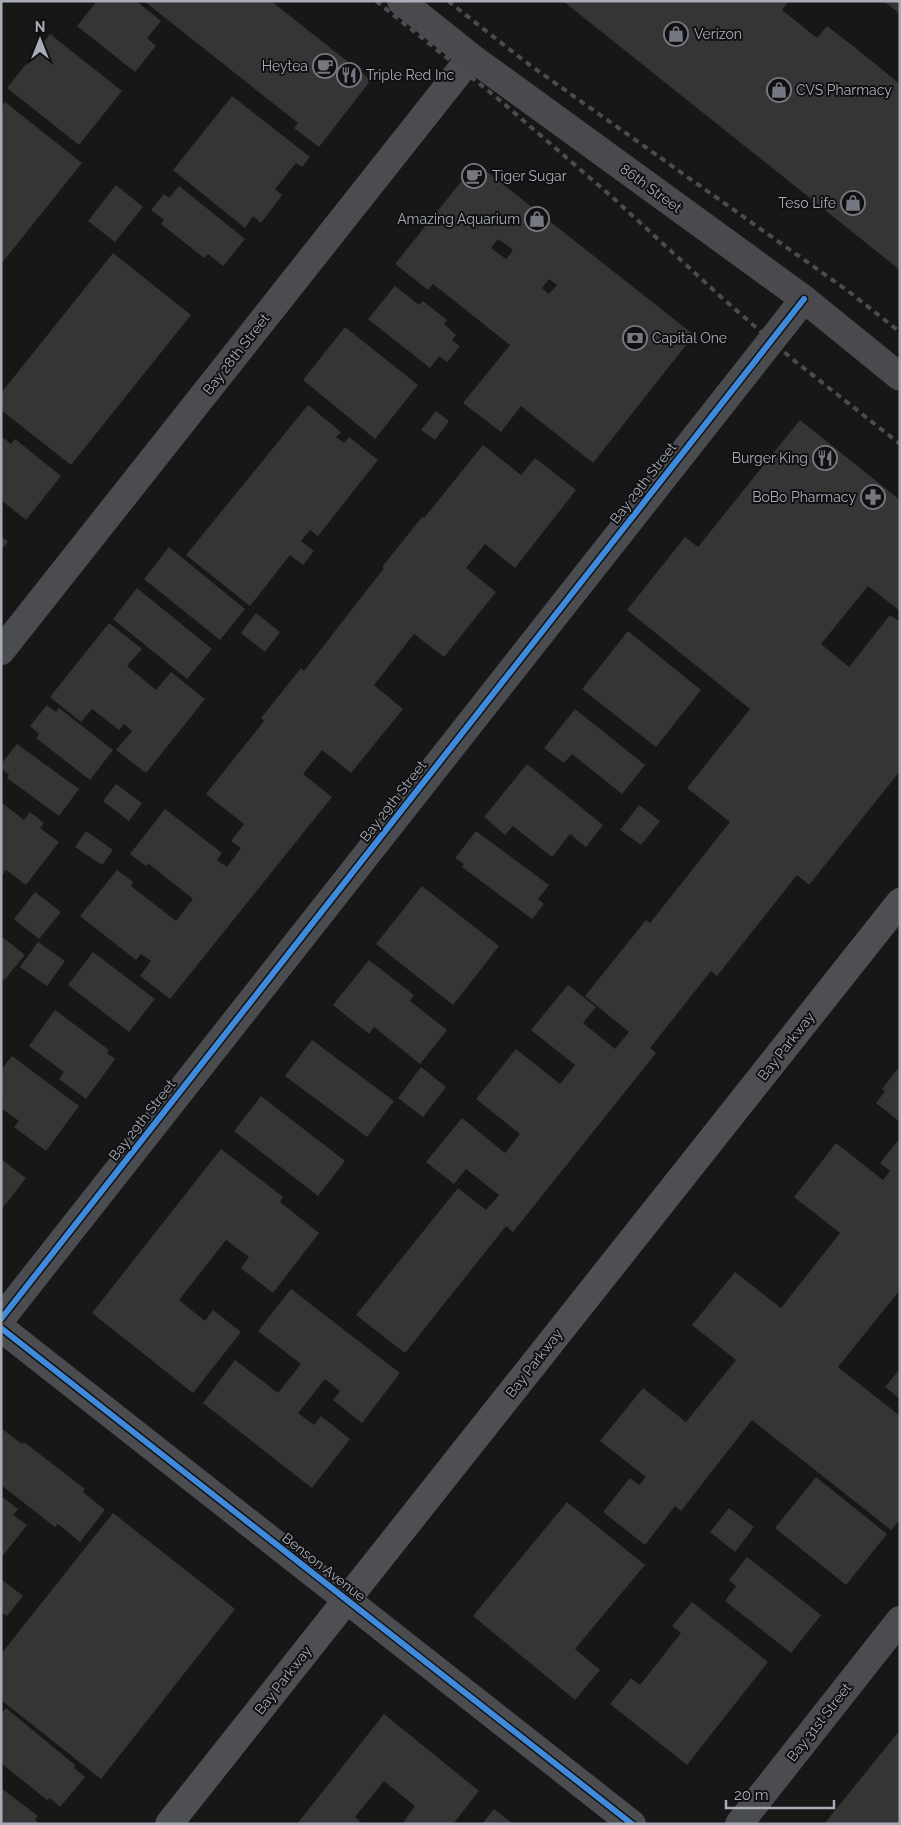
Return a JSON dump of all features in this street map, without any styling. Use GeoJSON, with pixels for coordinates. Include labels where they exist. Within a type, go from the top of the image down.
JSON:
{"type":"FeatureCollection","features":[{"type":"Feature","properties":{"kind":"main road","name":"86th Street"},"geometry":{"type":"LineString","coordinates":[[401,1],[471,57],[804,299],[900,377]]}},
{"type":"Feature","properties":{"kind":"main road","name":"Bay Parkway"},"geometry":{"type":"LineString","coordinates":[[169,1824],[900,902]]}},
{"type":"Feature","properties":{"kind":"street","name":"Bay 28th Street"},"geometry":{"type":"LineString","coordinates":[[1,651],[471,57]]}},
{"type":"Feature","properties":{"kind":"street","name":"Bay 29th Street"},"geometry":{"type":"LineString","coordinates":[[1,1319],[804,299]]}},
{"type":"Feature","properties":{"kind":"street","name":"Benson Avenue"},"geometry":{"type":"LineString","coordinates":[[1,1328],[632,1824]]}},
{"type":"Feature","properties":{"kind":"street","name":"Bay 31st Street"},"geometry":{"type":"LineString","coordinates":[[739,1824],[900,1620]]}},
{"type":"Feature","properties":{"kind":"building"},"geometry":{"type":"Polygon","coordinates":[[[97,1],[136,1],[161,21],[147,38],[156,46],[135,72],[77,26],[97,1]]]}},
{"type":"Feature","properties":{"kind":"building"},"geometry":{"type":"Polygon","coordinates":[[[144,1],[271,1],[371,80],[319,147],[294,128],[298,123],[144,1]]]}},
{"type":"Feature","properties":{"kind":"building"},"geometry":{"type":"Polygon","coordinates":[[[563,1],[789,1],[782,10],[817,38],[827,26],[853,46],[900,84],[900,270],[563,1]]]}},
{"type":"Feature","properties":{"kind":"building"},"geometry":{"type":"Polygon","coordinates":[[[884,1],[900,1],[900,14],[884,1]]]}},
{"type":"Feature","properties":{"kind":"building"},"geometry":{"type":"Polygon","coordinates":[[[50,34],[122,91],[79,145],[7,88],[50,34]]]}},
{"type":"Feature","properties":{"kind":"building"},"geometry":{"type":"Polygon","coordinates":[[[232,96],[310,157],[302,167],[296,163],[275,189],[282,195],[261,223],[253,216],[245,228],[173,170],[232,96]]]}},
{"type":"Feature","properties":{"kind":"building"},"geometry":{"type":"Polygon","coordinates":[[[5,102],[82,163],[1,264],[1,107],[5,102]]]}},
{"type":"Feature","properties":{"kind":"building"},"geometry":{"type":"Polygon","coordinates":[[[476,163],[694,335],[593,463],[521,406],[501,432],[463,403],[510,345],[433,284],[428,290],[395,264],[476,163]],[[498,239],[491,248],[506,259],[513,250],[498,239]],[[549,279],[542,288],[549,294],[557,285],[549,279]]]}},
{"type":"Feature","properties":{"kind":"building"},"geometry":{"type":"Polygon","coordinates":[[[116,185],[143,207],[115,242],[88,221],[116,185]]]}},
{"type":"Feature","properties":{"kind":"building"},"geometry":{"type":"Polygon","coordinates":[[[179,186],[245,239],[223,266],[208,254],[204,258],[161,224],[164,220],[151,210],[164,194],[169,198],[179,186]]]}},
{"type":"Feature","properties":{"kind":"building"},"geometry":{"type":"Polygon","coordinates":[[[113,253],[191,315],[71,465],[1,410],[1,393],[113,253]]]}},
{"type":"Feature","properties":{"kind":"building"},"geometry":{"type":"Polygon","coordinates":[[[395,286],[419,305],[423,301],[447,320],[444,324],[456,335],[452,340],[460,346],[447,362],[439,356],[430,368],[368,319],[395,286]]]}},
{"type":"Feature","properties":{"kind":"building"},"geometry":{"type":"Polygon","coordinates":[[[345,327],[418,385],[375,439],[303,380],[345,327]]]}},
{"type":"Feature","properties":{"kind":"building"},"geometry":{"type":"Polygon","coordinates":[[[308,405],[341,432],[336,437],[344,443],[349,437],[378,460],[318,536],[310,530],[301,541],[314,551],[303,565],[290,555],[250,606],[186,555],[308,405]]]}},
{"type":"Feature","properties":{"kind":"building"},"geometry":{"type":"Polygon","coordinates":[[[436,411],[449,421],[435,440],[421,430],[436,411]]]}},
{"type":"Feature","properties":{"kind":"building"},"geometry":{"type":"Polygon","coordinates":[[[800,420],[900,500],[900,611],[868,586],[821,644],[849,667],[890,615],[900,622],[900,771],[809,885],[797,875],[717,976],[711,971],[650,1048],[656,1053],[513,1232],[506,1226],[405,1353],[356,1315],[458,1188],[486,1210],[499,1195],[466,1169],[454,1184],[426,1162],[462,1118],[505,1153],[520,1134],[476,1099],[516,1049],[560,1084],[575,1065],[531,1030],[568,985],[596,1007],[583,1023],[615,1049],[629,1032],[585,996],[646,920],[650,923],[730,822],[687,788],[750,709],[627,610],[685,537],[698,547],[800,420]]]}},
{"type":"Feature","properties":{"kind":"building"},"geometry":{"type":"Polygon","coordinates":[[[1,436],[11,444],[15,439],[61,476],[26,520],[1,500],[1,436]]]}},
{"type":"Feature","properties":{"kind":"building"},"geometry":{"type":"Polygon","coordinates":[[[483,445],[521,475],[535,458],[576,490],[515,568],[485,544],[466,568],[496,592],[444,657],[414,634],[374,685],[403,709],[351,773],[322,750],[303,774],[332,797],[170,999],[140,976],[151,961],[141,954],[136,960],[80,916],[117,870],[133,882],[131,886],[176,921],[193,899],[148,863],[146,866],[130,854],[165,809],[222,853],[217,860],[227,867],[241,848],[231,841],[244,824],[206,794],[264,721],[261,718],[301,668],[304,671],[384,568],[382,567],[483,445]]]}},
{"type":"Feature","properties":{"kind":"building"},"geometry":{"type":"Polygon","coordinates":[[[1,536],[8,542],[1,550],[1,536]]]}},
{"type":"Feature","properties":{"kind":"building"},"geometry":{"type":"Polygon","coordinates":[[[169,547],[245,609],[220,640],[144,579],[169,547]]]}},
{"type":"Feature","properties":{"kind":"building"},"geometry":{"type":"Polygon","coordinates":[[[137,588],[212,649],[187,679],[113,619],[137,588]]]}},
{"type":"Feature","properties":{"kind":"building"},"geometry":{"type":"Polygon","coordinates":[[[256,613],[280,632],[265,652],[241,633],[256,613]]]}},
{"type":"Feature","properties":{"kind":"building"},"geometry":{"type":"Polygon","coordinates":[[[109,623],[142,649],[127,666],[156,690],[171,672],[205,699],[146,773],[116,750],[132,731],[124,724],[119,730],[92,709],[81,722],[50,697],[109,623]]]}},
{"type":"Feature","properties":{"kind":"building"},"geometry":{"type":"Polygon","coordinates":[[[628,631],[701,690],[656,747],[582,689],[628,631]]]}},
{"type":"Feature","properties":{"kind":"building"},"geometry":{"type":"Polygon","coordinates":[[[47,705],[56,712],[59,708],[113,750],[90,780],[36,738],[39,734],[30,726],[47,705]]]}},
{"type":"Feature","properties":{"kind":"building"},"geometry":{"type":"Polygon","coordinates":[[[575,709],[645,765],[622,794],[572,754],[564,763],[544,748],[575,709]]]}},
{"type":"Feature","properties":{"kind":"building"},"geometry":{"type":"Polygon","coordinates":[[[17,744],[79,789],[59,816],[7,778],[9,775],[1,768],[1,764],[17,744]]]}},
{"type":"Feature","properties":{"kind":"building"},"geometry":{"type":"Polygon","coordinates":[[[527,764],[603,825],[586,847],[570,834],[552,857],[513,826],[505,835],[484,817],[527,764]]]}},
{"type":"Feature","properties":{"kind":"building"},"geometry":{"type":"Polygon","coordinates":[[[116,784],[142,803],[129,821],[103,801],[116,784]]]}},
{"type":"Feature","properties":{"kind":"building"},"geometry":{"type":"Polygon","coordinates":[[[1,802],[24,820],[30,812],[44,823],[40,828],[59,842],[26,885],[6,870],[1,877],[1,802]]]}},
{"type":"Feature","properties":{"kind":"building"},"geometry":{"type":"Polygon","coordinates":[[[639,805],[660,821],[641,845],[620,830],[639,805]]]}},
{"type":"Feature","properties":{"kind":"building"},"geometry":{"type":"Polygon","coordinates":[[[86,831],[113,850],[102,865],[75,847],[86,831]]]}},
{"type":"Feature","properties":{"kind":"building"},"geometry":{"type":"Polygon","coordinates":[[[476,831],[549,885],[538,899],[544,904],[532,919],[462,867],[464,864],[455,858],[476,831]]]}},
{"type":"Feature","properties":{"kind":"building"},"geometry":{"type":"Polygon","coordinates":[[[422,886],[499,946],[453,1005],[376,944],[422,886]]]}},
{"type":"Feature","properties":{"kind":"building"},"geometry":{"type":"Polygon","coordinates":[[[35,892],[61,912],[39,939],[14,919],[35,892]]]}},
{"type":"Feature","properties":{"kind":"building"},"geometry":{"type":"Polygon","coordinates":[[[1,936],[25,955],[4,980],[1,978],[1,936]]]}},
{"type":"Feature","properties":{"kind":"building"},"geometry":{"type":"Polygon","coordinates":[[[38,942],[65,961],[47,986],[20,967],[38,942]]]}},
{"type":"Feature","properties":{"kind":"building"},"geometry":{"type":"Polygon","coordinates":[[[93,952],[155,999],[129,1032],[68,985],[93,952]]]}},
{"type":"Feature","properties":{"kind":"building"},"geometry":{"type":"Polygon","coordinates":[[[369,960],[414,995],[410,1001],[447,1030],[420,1064],[374,1027],[369,1034],[333,1005],[369,960]]]}},
{"type":"Feature","properties":{"kind":"building"},"geometry":{"type":"Polygon","coordinates":[[[55,1010],[109,1050],[107,1053],[115,1059],[86,1099],[59,1079],[64,1072],[29,1046],[55,1010]]]}},
{"type":"Feature","properties":{"kind":"building"},"geometry":{"type":"Polygon","coordinates":[[[312,1040],[394,1101],[367,1137],[285,1076],[312,1040]]]}},
{"type":"Feature","properties":{"kind":"building"},"geometry":{"type":"Polygon","coordinates":[[[12,1056],[79,1106],[46,1151],[14,1127],[19,1121],[1,1108],[3,1096],[1,1095],[1,1070],[12,1056]]]}},
{"type":"Feature","properties":{"kind":"building"},"geometry":{"type":"Polygon","coordinates":[[[900,1066],[900,1122],[876,1103],[885,1091],[882,1089],[900,1066]]]}},
{"type":"Feature","properties":{"kind":"building"},"geometry":{"type":"Polygon","coordinates":[[[421,1067],[446,1087],[423,1117],[398,1098],[421,1067]]]}},
{"type":"Feature","properties":{"kind":"building"},"geometry":{"type":"Polygon","coordinates":[[[261,1096],[345,1161],[318,1196],[234,1131],[261,1096]]]}},
{"type":"Feature","properties":{"kind":"building"},"geometry":{"type":"Polygon","coordinates":[[[900,1138],[900,1290],[838,1367],[900,1416],[900,1520],[891,1530],[752,1420],[681,1511],[675,1506],[645,1545],[603,1512],[630,1478],[639,1485],[646,1477],[600,1441],[643,1388],[686,1422],[736,1360],[692,1325],[735,1272],[781,1308],[840,1233],[794,1197],[836,1143],[883,1180],[890,1171],[880,1163],[900,1138]]]}},
{"type":"Feature","properties":{"kind":"building"},"geometry":{"type":"Polygon","coordinates":[[[221,1149],[283,1197],[280,1202],[319,1233],[273,1293],[241,1268],[249,1257],[226,1240],[179,1300],[205,1321],[213,1310],[241,1332],[193,1393],[92,1313],[221,1149]]]}},
{"type":"Feature","properties":{"kind":"building"},"geometry":{"type":"Polygon","coordinates":[[[1,1159],[26,1178],[1,1210],[1,1159]]]}},
{"type":"Feature","properties":{"kind":"building"},"geometry":{"type":"Polygon","coordinates":[[[291,1289],[400,1373],[362,1423],[333,1400],[340,1391],[325,1379],[298,1413],[314,1425],[321,1416],[350,1439],[312,1488],[203,1403],[235,1360],[278,1393],[301,1364],[258,1331],[291,1289]]]}},
{"type":"Feature","properties":{"kind":"building"},"geometry":{"type":"Polygon","coordinates":[[[900,1369],[900,1399],[885,1387],[900,1369]]]}},
{"type":"Feature","properties":{"kind":"building"},"geometry":{"type":"Polygon","coordinates":[[[1,1428],[22,1444],[24,1442],[85,1489],[83,1492],[105,1510],[80,1542],[58,1524],[55,1527],[1,1485],[1,1428]]]}},
{"type":"Feature","properties":{"kind":"building"},"geometry":{"type":"Polygon","coordinates":[[[816,1477],[887,1534],[846,1585],[775,1528],[816,1477]]]}},
{"type":"Feature","properties":{"kind":"building"},"geometry":{"type":"Polygon","coordinates":[[[1,1496],[18,1509],[13,1515],[27,1525],[1,1558],[1,1496]]]}},
{"type":"Feature","properties":{"kind":"building"},"geometry":{"type":"Polygon","coordinates":[[[567,1502],[645,1565],[575,1649],[600,1670],[575,1700],[473,1616],[567,1502]]]}},
{"type":"Feature","properties":{"kind":"building"},"geometry":{"type":"Polygon","coordinates":[[[729,1508],[754,1527],[735,1552],[710,1532],[729,1508]]]}},
{"type":"Feature","properties":{"kind":"building"},"geometry":{"type":"Polygon","coordinates":[[[113,1513],[235,1609],[101,1779],[1,1700],[1,1654],[113,1513]]]}},
{"type":"Feature","properties":{"kind":"building"},"geometry":{"type":"Polygon","coordinates":[[[747,1557],[821,1615],[791,1653],[725,1601],[736,1586],[729,1580],[747,1557]]]}},
{"type":"Feature","properties":{"kind":"building"},"geometry":{"type":"Polygon","coordinates":[[[1,1579],[23,1596],[7,1616],[1,1614],[1,1579]]]}},
{"type":"Feature","properties":{"kind":"building"},"geometry":{"type":"Polygon","coordinates":[[[692,1602],[768,1662],[687,1765],[610,1704],[631,1678],[640,1685],[681,1633],[672,1626],[692,1602]]]}},
{"type":"Feature","properties":{"kind":"building"},"geometry":{"type":"Polygon","coordinates":[[[6,1708],[75,1765],[74,1768],[85,1777],[60,1807],[50,1798],[47,1800],[1,1763],[1,1714],[6,1708]]]}},
{"type":"Feature","properties":{"kind":"building"},"geometry":{"type":"Polygon","coordinates":[[[384,1714],[479,1791],[453,1824],[402,1824],[415,1806],[384,1781],[355,1817],[363,1824],[297,1824],[384,1714]]]}},
{"type":"Feature","properties":{"kind":"building"},"geometry":{"type":"Polygon","coordinates":[[[900,1730],[900,1824],[824,1824],[900,1730]]]}},
{"type":"Feature","properties":{"kind":"building"},"geometry":{"type":"Polygon","coordinates":[[[1,1788],[38,1816],[35,1820],[40,1824],[1,1824],[1,1788]]]}},
{"type":"Feature","properties":{"kind":"building"},"geometry":{"type":"Polygon","coordinates":[[[494,1809],[513,1824],[482,1824],[494,1809]]]}},
{"type":"Feature","properties":{"kind":"railway"},"geometry":{"type":"LineString","coordinates":[[376,1],[496,97],[611,196],[791,358],[900,444]]}},
{"type":"Feature","properties":{"kind":"railway"},"geometry":{"type":"LineString","coordinates":[[412,1],[900,389]]}},
{"type":"Feature","properties":{"kind":"railway"},"geometry":{"type":"LineString","coordinates":[[448,1],[527,63],[848,291],[900,332]]}},
{"type":"Feature","properties":{"kind":"cycle path"},"geometry":{"type":"LineString","coordinates":[[1,1319],[804,299]]}},
{"type":"Feature","properties":{"kind":"cycle path"},"geometry":{"type":"LineString","coordinates":[[1,1328],[632,1824]]}},
{"type":"Feature","properties":{"kind":"place","name":"Verizon"},"geometry":{"type":"Point","coordinates":[676,34]}},
{"type":"Feature","properties":{"kind":"place","name":"Heytea"},"geometry":{"type":"Point","coordinates":[325,66]}},
{"type":"Feature","properties":{"kind":"place","name":"Triple Red Inc"},"geometry":{"type":"Point","coordinates":[349,75]}},
{"type":"Feature","properties":{"kind":"place","name":"CVS Pharmacy"},"geometry":{"type":"Point","coordinates":[779,90]}},
{"type":"Feature","properties":{"kind":"place","name":"Tiger Sugar"},"geometry":{"type":"Point","coordinates":[474,176]}},
{"type":"Feature","properties":{"kind":"place","name":"Teso Life"},"geometry":{"type":"Point","coordinates":[853,203]}},
{"type":"Feature","properties":{"kind":"place","name":"Amazing Aquarium"},"geometry":{"type":"Point","coordinates":[537,219]}},
{"type":"Feature","properties":{"kind":"place","name":"Capital One"},"geometry":{"type":"Point","coordinates":[635,338]}},
{"type":"Feature","properties":{"kind":"place","name":"Burger King"},"geometry":{"type":"Point","coordinates":[825,458]}},
{"type":"Feature","properties":{"kind":"place","name":"BoBo Pharmacy"},"geometry":{"type":"Point","coordinates":[873,497]}}]}
